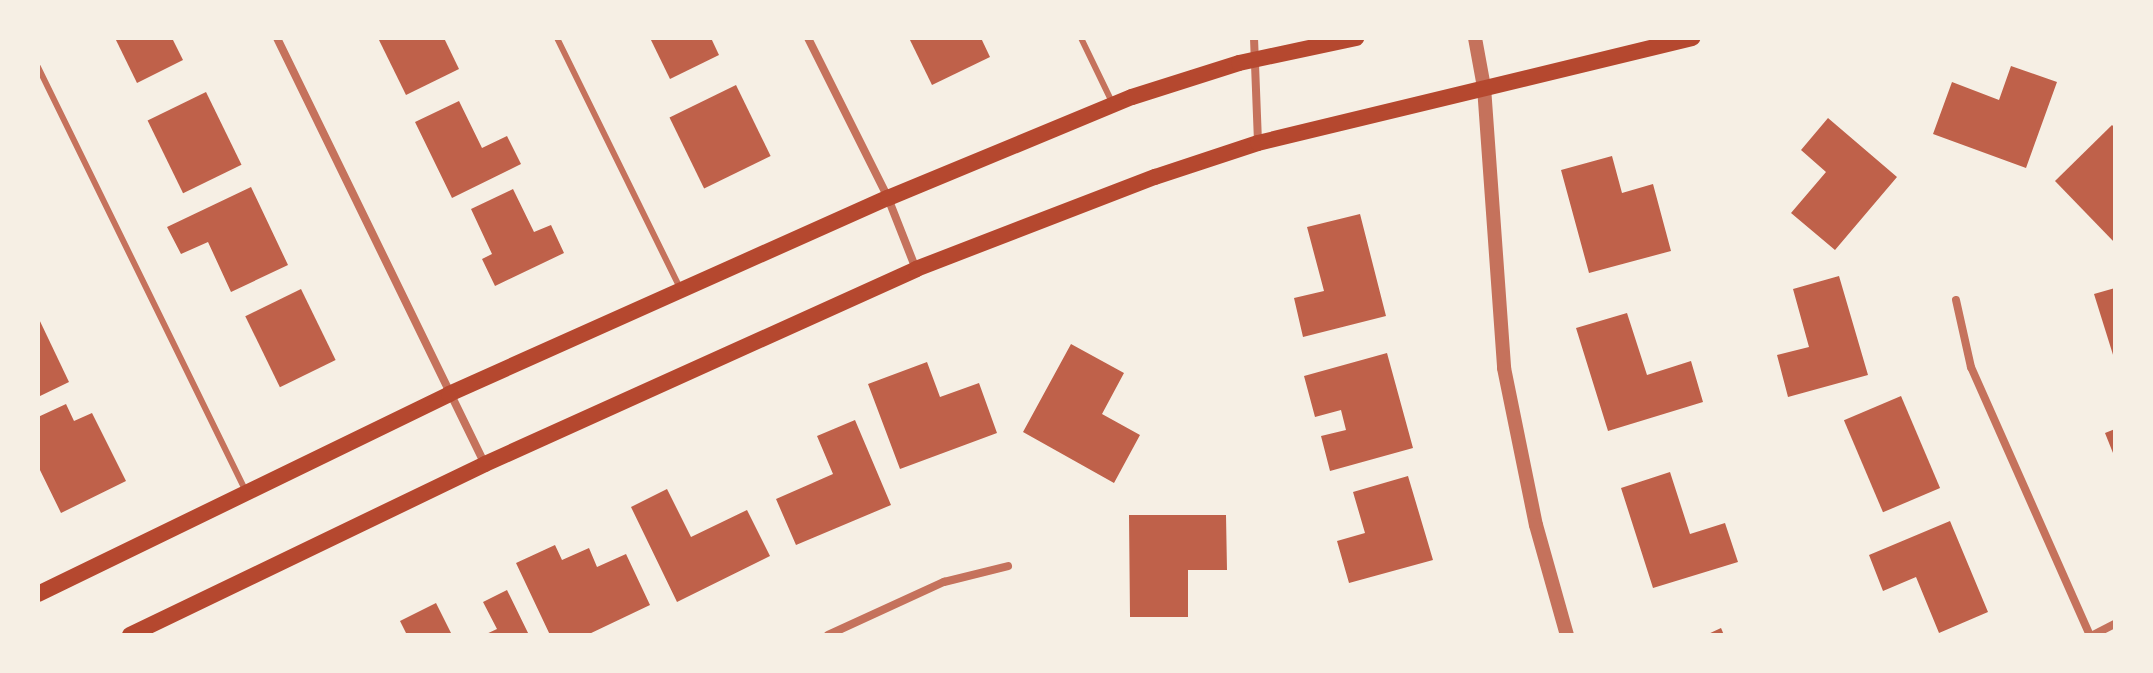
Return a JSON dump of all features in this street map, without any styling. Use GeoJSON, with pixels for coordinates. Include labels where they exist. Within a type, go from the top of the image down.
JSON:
{"type":"FeatureCollection","features":[{"type":"Feature","properties":{"kind":"main road"},"geometry":{"type":"LineString","coordinates":[[38,594],[449,394],[888,198],[1113,105],[1256,60],[1356,38]]}},
{"type":"Feature","properties":{"kind":"main road"},"geometry":{"type":"LineString","coordinates":[[130,635],[485,464],[916,269],[1155,177],[1258,143],[1692,38]]}},
{"type":"Feature","properties":{"kind":"street"},"geometry":{"type":"LineString","coordinates":[[277,38],[485,464]]}},
{"type":"Feature","properties":{"kind":"street"},"geometry":{"type":"LineString","coordinates":[[808,38],[888,198],[916,269]]}},
{"type":"Feature","properties":{"kind":"street"},"geometry":{"type":"LineString","coordinates":[[1254,38],[1258,143]]}},
{"type":"Feature","properties":{"kind":"street"},"geometry":{"type":"LineString","coordinates":[[1475,38],[1484,87],[1504,368],[1536,525],[1567,635]]}},
{"type":"Feature","properties":{"kind":"street"},"geometry":{"type":"LineString","coordinates":[[1956,300],[1971,367],[2091,635],[2115,624]]}},
{"type":"Feature","properties":{"kind":"street"},"geometry":{"type":"LineString","coordinates":[[828,635],[944,582],[1008,566]]}},
{"type":"Feature","properties":{"kind":"lane"},"geometry":{"type":"LineString","coordinates":[[557,38],[681,290]]}},
{"type":"Feature","properties":{"kind":"lane"},"geometry":{"type":"LineString","coordinates":[[1081,38],[1113,105]]}},
{"type":"Feature","properties":{"kind":"lane"},"geometry":{"type":"LineString","coordinates":[[38,67],[247,492]]}},
{"type":"Feature","properties":{"kind":"building"},"geometry":{"type":"Polygon","coordinates":[[[115,38],[172,38],[183,60],[137,83],[115,38]]]}},
{"type":"Feature","properties":{"kind":"building"},"geometry":{"type":"Polygon","coordinates":[[[378,38],[444,38],[459,69],[406,95],[378,38]]]}},
{"type":"Feature","properties":{"kind":"building"},"geometry":{"type":"Polygon","coordinates":[[[650,38],[711,38],[719,55],[670,79],[650,38]]]}},
{"type":"Feature","properties":{"kind":"building"},"geometry":{"type":"Polygon","coordinates":[[[909,38],[981,38],[990,57],[932,85],[909,38]]]}},
{"type":"Feature","properties":{"kind":"building"},"geometry":{"type":"Polygon","coordinates":[[[2011,66],[2057,82],[2026,168],[1933,134],[1952,82],[1999,100],[2011,66]]]}},
{"type":"Feature","properties":{"kind":"building"},"geometry":{"type":"Polygon","coordinates":[[[736,85],[771,156],[704,188],[669,117],[736,85]]]}},
{"type":"Feature","properties":{"kind":"building"},"geometry":{"type":"Polygon","coordinates":[[[206,92],[242,165],[183,193],[148,120],[206,92]]]}},
{"type":"Feature","properties":{"kind":"building"},"geometry":{"type":"Polygon","coordinates":[[[459,101],[482,148],[507,136],[521,164],[452,198],[415,122],[459,101]]]}},
{"type":"Feature","properties":{"kind":"building"},"geometry":{"type":"Polygon","coordinates":[[[1828,118],[1897,177],[1835,250],[1791,213],[1826,172],[1801,150],[1828,118]]]}},
{"type":"Feature","properties":{"kind":"building"},"geometry":{"type":"Polygon","coordinates":[[[2112,125],[2115,128],[2115,243],[2055,181],[2112,125]]]}},
{"type":"Feature","properties":{"kind":"building"},"geometry":{"type":"Polygon","coordinates":[[[1612,156],[1622,193],[1653,184],[1671,251],[1589,273],[1561,170],[1612,156]]]}},
{"type":"Feature","properties":{"kind":"building"},"geometry":{"type":"Polygon","coordinates":[[[251,187],[288,265],[231,292],[208,242],[181,254],[167,227],[251,187]]]}},
{"type":"Feature","properties":{"kind":"building"},"geometry":{"type":"Polygon","coordinates":[[[513,189],[534,232],[551,225],[564,253],[495,286],[482,259],[492,254],[471,209],[513,189]]]}},
{"type":"Feature","properties":{"kind":"building"},"geometry":{"type":"Polygon","coordinates":[[[1360,214],[1386,316],[1303,337],[1294,298],[1324,291],[1307,227],[1360,214]]]}},
{"type":"Feature","properties":{"kind":"building"},"geometry":{"type":"Polygon","coordinates":[[[1839,276],[1868,375],[1788,397],[1777,355],[1809,347],[1793,289],[1839,276]]]}},
{"type":"Feature","properties":{"kind":"building"},"geometry":{"type":"Polygon","coordinates":[[[2115,288],[2115,358],[2114,358],[2094,294],[2115,288]]]}},
{"type":"Feature","properties":{"kind":"building"},"geometry":{"type":"Polygon","coordinates":[[[301,289],[336,360],[280,387],[245,316],[301,289]]]}},
{"type":"Feature","properties":{"kind":"building"},"geometry":{"type":"Polygon","coordinates":[[[1627,313],[1647,375],[1691,361],[1703,402],[1608,431],[1576,328],[1627,313]]]}},
{"type":"Feature","properties":{"kind":"building"},"geometry":{"type":"Polygon","coordinates":[[[38,317],[69,382],[38,397],[38,317]]]}},
{"type":"Feature","properties":{"kind":"building"},"geometry":{"type":"Polygon","coordinates":[[[1071,344],[1124,373],[1102,414],[1140,435],[1114,483],[1023,432],[1071,344]]]}},
{"type":"Feature","properties":{"kind":"building"},"geometry":{"type":"Polygon","coordinates":[[[1387,353],[1413,448],[1330,471],[1321,436],[1346,430],[1341,410],[1315,417],[1304,376],[1387,353]]]}},
{"type":"Feature","properties":{"kind":"building"},"geometry":{"type":"Polygon","coordinates":[[[927,362],[940,397],[979,383],[997,433],[900,469],[868,384],[927,362]]]}},
{"type":"Feature","properties":{"kind":"building"},"geometry":{"type":"Polygon","coordinates":[[[1901,396],[1940,488],[1883,512],[1844,420],[1901,396]]]}},
{"type":"Feature","properties":{"kind":"building"},"geometry":{"type":"Polygon","coordinates":[[[66,404],[74,421],[92,413],[126,481],[61,513],[38,466],[38,417],[66,404]]]}},
{"type":"Feature","properties":{"kind":"building"},"geometry":{"type":"Polygon","coordinates":[[[855,420],[891,505],[796,545],[776,499],[833,474],[817,436],[855,420]]]}},
{"type":"Feature","properties":{"kind":"building"},"geometry":{"type":"Polygon","coordinates":[[[2115,429],[2115,458],[2105,433],[2115,429]]]}},
{"type":"Feature","properties":{"kind":"building"},"geometry":{"type":"Polygon","coordinates":[[[1670,472],[1690,534],[1725,523],[1738,562],[1653,588],[1621,488],[1670,472]]]}},
{"type":"Feature","properties":{"kind":"building"},"geometry":{"type":"Polygon","coordinates":[[[1408,476],[1433,560],[1349,583],[1337,541],[1365,533],[1353,492],[1408,476]]]}},
{"type":"Feature","properties":{"kind":"building"},"geometry":{"type":"Polygon","coordinates":[[[667,489],[691,537],[747,510],[770,556],[677,602],[631,507],[667,489]]]}},
{"type":"Feature","properties":{"kind":"building"},"geometry":{"type":"Polygon","coordinates":[[[1129,515],[1226,515],[1227,570],[1188,570],[1188,617],[1130,617],[1129,515]]]}},
{"type":"Feature","properties":{"kind":"building"},"geometry":{"type":"Polygon","coordinates":[[[1950,521],[1988,612],[1939,633],[1916,577],[1883,591],[1869,555],[1950,521]]]}},
{"type":"Feature","properties":{"kind":"building"},"geometry":{"type":"Polygon","coordinates":[[[555,545],[562,560],[589,548],[597,567],[626,554],[650,605],[587,635],[550,635],[516,563],[555,545]]]}},
{"type":"Feature","properties":{"kind":"building"},"geometry":{"type":"Polygon","coordinates":[[[507,590],[529,635],[484,635],[497,629],[483,602],[507,590]]]}},
{"type":"Feature","properties":{"kind":"building"},"geometry":{"type":"Polygon","coordinates":[[[436,603],[452,635],[407,635],[400,621],[436,603]]]}},
{"type":"Feature","properties":{"kind":"building"},"geometry":{"type":"Polygon","coordinates":[[[1721,628],[1724,635],[1706,635],[1721,628]]]}}]}
